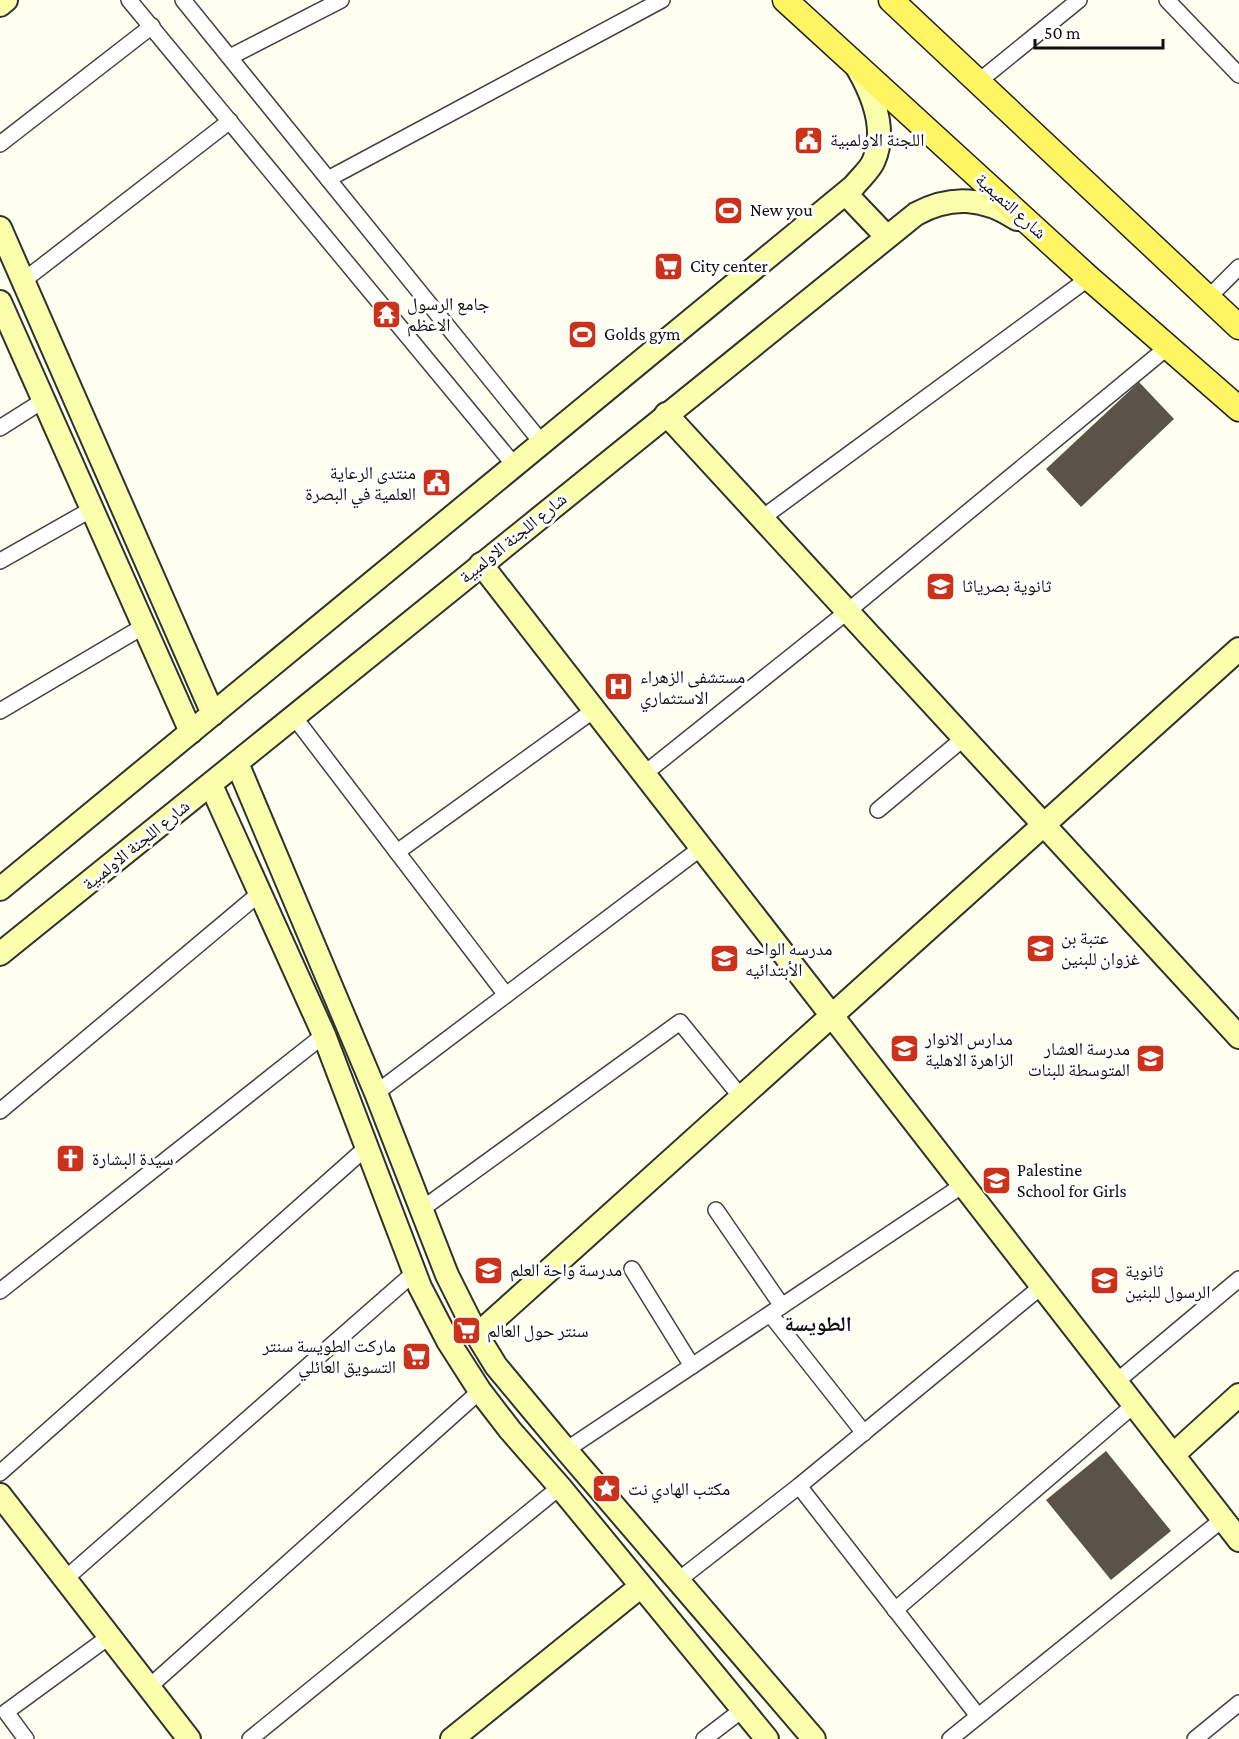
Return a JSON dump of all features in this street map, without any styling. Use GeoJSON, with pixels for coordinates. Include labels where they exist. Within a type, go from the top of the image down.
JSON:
{"type":"FeatureCollection","features":[{"type":"Feature","properties":{"kind":"main road"},"geometry":{"type":"LineString","coordinates":[[0,5],[6,0]]}},
{"type":"Feature","properties":{"kind":"main road","name":"شارع التميمية"},"geometry":{"type":"LineString","coordinates":[[785,0],[1089,278],[1239,409]]}},
{"type":"Feature","properties":{"kind":"main road"},"geometry":{"type":"LineString","coordinates":[[891,0],[1239,327]]}},
{"type":"Feature","properties":{"kind":"main road"},"geometry":{"type":"LineString","coordinates":[[0,889],[846,194],[874,160],[877,148],[877,115],[872,94],[855,65]]}},
{"type":"Feature","properties":{"kind":"main road"},"geometry":{"type":"LineString","coordinates":[[846,194],[887,237]]}},
{"type":"Feature","properties":{"kind":"main road","name":"شارع اللجنة الاولمبية"},"geometry":{"type":"LineString","coordinates":[[0,954],[295,718],[666,414],[887,237],[932,205],[963,200],[998,207],[1047,238]]}},
{"type":"Feature","properties":{"kind":"main road"},"geometry":{"type":"LineString","coordinates":[[0,228],[213,714]]}},
{"type":"Feature","properties":{"kind":"main road"},"geometry":{"type":"LineString","coordinates":[[1,306],[191,732]]}},
{"type":"Feature","properties":{"kind":"main road"},"geometry":{"type":"LineString","coordinates":[[666,414],[1236,1029]]}},
{"type":"Feature","properties":{"kind":"main road"},"geometry":{"type":"LineString","coordinates":[[96,517],[125,514]]}},
{"type":"Feature","properties":{"kind":"main road"},"geometry":{"type":"LineString","coordinates":[[481,564],[1239,1540]]}},
{"type":"Feature","properties":{"kind":"main road"},"geometry":{"type":"LineString","coordinates":[[477,1335],[1239,649]]}},
{"type":"Feature","properties":{"kind":"main road"},"geometry":{"type":"LineString","coordinates":[[237,763],[376,1093],[447,1275],[477,1335],[496,1366],[676,1582],[814,1739]]}},
{"type":"Feature","properties":{"kind":"main road"},"geometry":{"type":"LineString","coordinates":[[211,784],[324,1035],[417,1279],[448,1341],[480,1391],[767,1739]]}},
{"type":"Feature","properties":{"kind":"main road"},"geometry":{"type":"LineString","coordinates":[[417,1279],[447,1275]]}},
{"type":"Feature","properties":{"kind":"main road"},"geometry":{"type":"LineString","coordinates":[[1173,1455],[1239,1395]]}},
{"type":"Feature","properties":{"kind":"main road"},"geometry":{"type":"LineString","coordinates":[[0,1495],[189,1739]]}},
{"type":"Feature","properties":{"kind":"main road"},"geometry":{"type":"LineString","coordinates":[[452,1739],[640,1587]]}},
{"type":"Feature","properties":{"kind":"main road"},"geometry":{"type":"LineString","coordinates":[[735,1702],[756,1673]]}},
{"type":"Feature","properties":{"kind":"street"},"geometry":{"type":"LineString","coordinates":[[129,0],[515,466]]}},
{"type":"Feature","properties":{"kind":"street"},"geometry":{"type":"LineString","coordinates":[[183,0],[542,443]]}},
{"type":"Feature","properties":{"kind":"street"},"geometry":{"type":"LineString","coordinates":[[230,57],[341,0]]}},
{"type":"Feature","properties":{"kind":"street"},"geometry":{"type":"LineString","coordinates":[[328,179],[662,0]]}},
{"type":"Feature","properties":{"kind":"street"},"geometry":{"type":"LineString","coordinates":[[978,82],[1079,0]]}},
{"type":"Feature","properties":{"kind":"street"},"geometry":{"type":"LineString","coordinates":[[1167,0],[1239,75]]}},
{"type":"Feature","properties":{"kind":"street"},"geometry":{"type":"LineString","coordinates":[[0,144],[152,26]]}},
{"type":"Feature","properties":{"kind":"street"},"geometry":{"type":"LineString","coordinates":[[23,281],[230,121]]}},
{"type":"Feature","properties":{"kind":"street"},"geometry":{"type":"LineString","coordinates":[[1208,298],[1239,267]]}},
{"type":"Feature","properties":{"kind":"street"},"geometry":{"type":"LineString","coordinates":[[762,518],[1089,278]]}},
{"type":"Feature","properties":{"kind":"street"},"geometry":{"type":"LineString","coordinates":[[644,774],[848,611],[1169,346]]}},
{"type":"Feature","properties":{"kind":"street"},"geometry":{"type":"LineString","coordinates":[[0,428],[44,400]]}},
{"type":"Feature","properties":{"kind":"street"},"geometry":{"type":"LineString","coordinates":[[0,561],[96,517]]}},
{"type":"Feature","properties":{"kind":"street"},"geometry":{"type":"LineString","coordinates":[[0,711],[144,626]]}},
{"type":"Feature","properties":{"kind":"street"},"geometry":{"type":"LineString","coordinates":[[397,852],[594,710]]}},
{"type":"Feature","properties":{"kind":"street"},"geometry":{"type":"LineString","coordinates":[[295,718],[506,995]]}},
{"type":"Feature","properties":{"kind":"street"},"geometry":{"type":"LineString","coordinates":[[878,810],[964,738]]}},
{"type":"Feature","properties":{"kind":"street"},"geometry":{"type":"LineString","coordinates":[[376,1093],[701,848]]}},
{"type":"Feature","properties":{"kind":"street"},"geometry":{"type":"LineString","coordinates":[[0,1111],[260,893]]}},
{"type":"Feature","properties":{"kind":"street"},"geometry":{"type":"LineString","coordinates":[[422,1209],[680,1022],[741,1097]]}},
{"type":"Feature","properties":{"kind":"street"},"geometry":{"type":"LineString","coordinates":[[0,1291],[324,1035]]}},
{"type":"Feature","properties":{"kind":"street"},"geometry":{"type":"LineString","coordinates":[[0,1473],[368,1146]]}},
{"type":"Feature","properties":{"kind":"street"},"geometry":{"type":"LineString","coordinates":[[566,1450],[963,1185]]}},
{"type":"Feature","properties":{"kind":"street"},"geometry":{"type":"LineString","coordinates":[[716,1210],[776,1310],[864,1433]]}},
{"type":"Feature","properties":{"kind":"street"},"geometry":{"type":"LineString","coordinates":[[632,1269],[692,1366]]}},
{"type":"Feature","properties":{"kind":"street"},"geometry":{"type":"LineString","coordinates":[[65,1579],[417,1279]]}},
{"type":"Feature","properties":{"kind":"street"},"geometry":{"type":"LineString","coordinates":[[1116,1382],[1239,1279]]}},
{"type":"Feature","properties":{"kind":"street"},"geometry":{"type":"LineString","coordinates":[[676,1582],[800,1486],[1042,1286]]}},
{"type":"Feature","properties":{"kind":"street"},"geometry":{"type":"LineString","coordinates":[[149,1687],[480,1391]]}},
{"type":"Feature","properties":{"kind":"street"},"geometry":{"type":"LineString","coordinates":[[895,1610],[1134,1405]]}},
{"type":"Feature","properties":{"kind":"street"},"geometry":{"type":"LineString","coordinates":[[800,1486],[978,1716]]}},
{"type":"Feature","properties":{"kind":"street"},"geometry":{"type":"LineString","coordinates":[[250,1739],[560,1487]]}},
{"type":"Feature","properties":{"kind":"street"},"geometry":{"type":"LineString","coordinates":[[950,1739],[1223,1519]]}},
{"type":"Feature","properties":{"kind":"street"},"geometry":{"type":"LineString","coordinates":[[26,1739],[6,1712],[110,1636]]}},
{"type":"Feature","properties":{"kind":"street"},"geometry":{"type":"LineString","coordinates":[[705,1739],[735,1702]]}},
{"type":"Feature","properties":{"kind":"street"},"geometry":{"type":"LineString","coordinates":[[1195,1739],[1239,1703]]}},
{"type":"Feature","properties":{"kind":"building"},"geometry":{"type":"Polygon","coordinates":[[[1139,382],[1174,419],[1081,507],[1046,469],[1139,382]]]}},
{"type":"Feature","properties":{"kind":"building"},"geometry":{"type":"Polygon","coordinates":[[[1106,1451],[1171,1531],[1111,1580],[1046,1500],[1106,1451]]]}},
{"type":"Feature","properties":{"kind":"place","name":"اللجنة الاولمبية"},"geometry":{"type":"Point","coordinates":[809,140]}},
{"type":"Feature","properties":{"kind":"place","name":"New you"},"geometry":{"type":"Point","coordinates":[729,210]}},
{"type":"Feature","properties":{"kind":"place","name":"City center"},"geometry":{"type":"Point","coordinates":[669,266]}},
{"type":"Feature","properties":{"kind":"place","name":"جامع الرسول الاعظم"},"geometry":{"type":"Point","coordinates":[386,314]}},
{"type":"Feature","properties":{"kind":"place","name":"Golds gym"},"geometry":{"type":"Point","coordinates":[583,334]}},
{"type":"Feature","properties":{"kind":"place","name":"منتدى الرعاية العلمية في البصرة"},"geometry":{"type":"Point","coordinates":[437,483]}},
{"type":"Feature","properties":{"kind":"place","name":"ثانوية بصرياثا"},"geometry":{"type":"Point","coordinates":[941,586]}},
{"type":"Feature","properties":{"kind":"place","name":"مستشفى الزهراء الاستثماري"},"geometry":{"type":"Point","coordinates":[619,687]}},
{"type":"Feature","properties":{"kind":"place","name":"عتبة بن غزوان للبنين"},"geometry":{"type":"Point","coordinates":[1040,948]}},
{"type":"Feature","properties":{"kind":"place","name":"مدرسه الواحه الأبتدائيه"},"geometry":{"type":"Point","coordinates":[724,959]}},
{"type":"Feature","properties":{"kind":"place","name":"مدارس الانوار الزاهرة الاهلية"},"geometry":{"type":"Point","coordinates":[904,1049]}},
{"type":"Feature","properties":{"kind":"place","name":"مدرسة العشار المتوسطة للبنات"},"geometry":{"type":"Point","coordinates":[1151,1059]}},
{"type":"Feature","properties":{"kind":"place","name":"سيدة البشارة"},"geometry":{"type":"Point","coordinates":[71,1159]}},
{"type":"Feature","properties":{"kind":"place","name":"Palestine School for Girls"},"geometry":{"type":"Point","coordinates":[996,1180]}},
{"type":"Feature","properties":{"kind":"place","name":"مدرسة واحة العلم"},"geometry":{"type":"Point","coordinates":[489,1270]}},
{"type":"Feature","properties":{"kind":"place","name":"ثانوية الرسول للبنين"},"geometry":{"type":"Point","coordinates":[1104,1281]}},
{"type":"Feature","properties":{"kind":"place","name":"سنتر حول العالم"},"geometry":{"type":"Point","coordinates":[466,1331]}},
{"type":"Feature","properties":{"kind":"place","name":"ماركت الطويسة سنتر التسويق العائلي"},"geometry":{"type":"Point","coordinates":[417,1356]}},
{"type":"Feature","properties":{"kind":"place","name":"مكتب الهادي نت"},"geometry":{"type":"Point","coordinates":[607,1489]}},
{"type":"Feature","properties":{"kind":"district","name":"الطويسة"},"geometry":{"type":"Point","coordinates":[818,1324]}}]}
